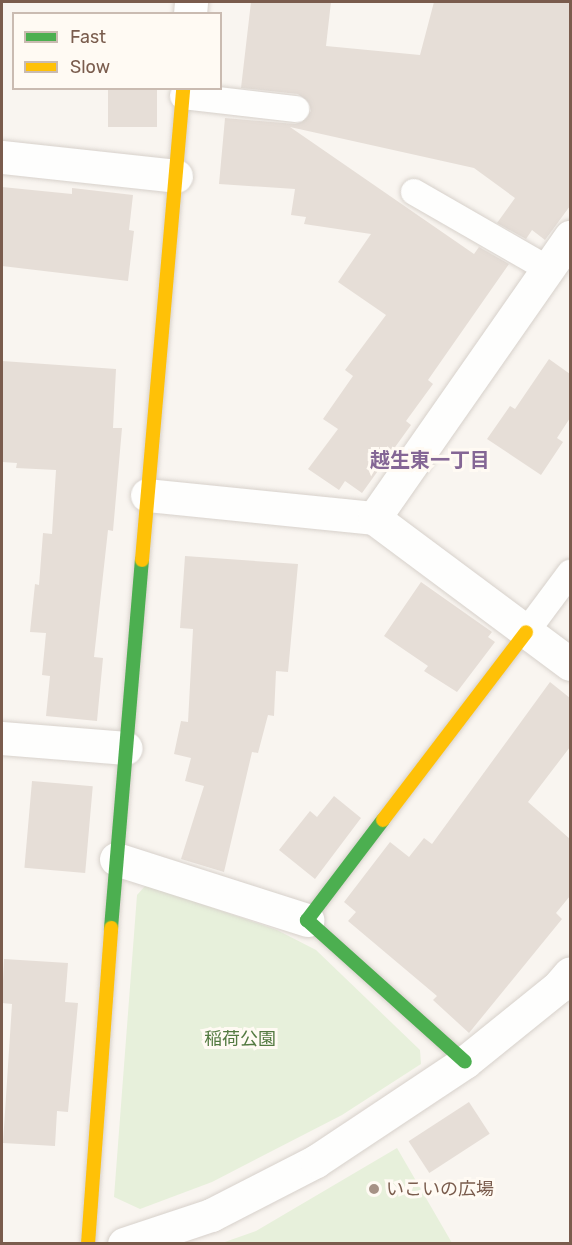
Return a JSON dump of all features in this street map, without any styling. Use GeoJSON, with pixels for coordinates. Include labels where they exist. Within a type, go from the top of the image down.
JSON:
{"type":"FeatureCollection","features":[{"type":"Feature","properties":{"kind":"street"},"geometry":{"type":"LineString","coordinates":[[88,1244],[116,859],[183,92]]}},
{"type":"Feature","properties":{"kind":"street"},"geometry":{"type":"LineString","coordinates":[[2,157],[176,176]]}},
{"type":"Feature","properties":{"kind":"street"},"geometry":{"type":"LineString","coordinates":[[374,518],[570,237]]}},
{"type":"Feature","properties":{"kind":"street"},"geometry":{"type":"LineString","coordinates":[[147,495],[374,518],[570,664]]}},
{"type":"Feature","properties":{"kind":"street"},"geometry":{"type":"LineString","coordinates":[[307,920],[526,632]]}},
{"type":"Feature","properties":{"kind":"street"},"geometry":{"type":"LineString","coordinates":[[2,738],[126,748]]}},
{"type":"Feature","properties":{"kind":"street"},"geometry":{"type":"LineString","coordinates":[[116,859],[307,920],[465,1062]]}},
{"type":"Feature","properties":{"kind":"street"},"geometry":{"type":"LineString","coordinates":[[124,1244],[211,1215],[316,1161],[465,1062],[558,987],[570,973]]}},
{"type":"Feature","properties":{"kind":"lane"},"geometry":{"type":"LineString","coordinates":[[183,92],[296,109]]}},
{"type":"Feature","properties":{"kind":"lane"},"geometry":{"type":"LineString","coordinates":[[414,192],[548,269]]}},
{"type":"Feature","properties":{"kind":"lane"},"geometry":{"type":"LineString","coordinates":[[526,632],[570,573]]}},
{"type":"Feature","properties":{"kind":"green space","name":"稲荷公園"},"geometry":{"type":"Polygon","coordinates":[[[146,885],[277,930],[316,950],[420,1050],[421,1064],[342,1115],[212,1182],[140,1209],[114,1197],[137,895],[146,885]]]}},
{"type":"Feature","properties":{"kind":"green space","name":"いこいの広場"},"geometry":{"type":"Polygon","coordinates":[[[397,1148],[452,1243],[222,1243],[256,1231],[397,1148]]]}},
{"type":"Feature","properties":{"kind":"building"},"geometry":{"type":"Polygon","coordinates":[[[251,2],[331,2],[326,46],[420,55],[434,2],[570,2],[570,206],[545,240],[532,230],[526,239],[497,223],[515,198],[474,168],[290,127],[474,254],[479,247],[509,264],[428,380],[433,384],[406,421],[411,425],[362,493],[345,481],[339,490],[308,469],[338,429],[323,419],[353,376],[345,370],[386,315],[338,282],[371,234],[304,224],[306,217],[291,215],[295,189],[219,184],[225,118],[295,124],[302,122],[311,111],[309,103],[298,94],[241,88],[251,2]]]}},
{"type":"Feature","properties":{"kind":"building"},"geometry":{"type":"Polygon","coordinates":[[[108,90],[157,90],[157,127],[108,127],[108,90]]]}},
{"type":"Feature","properties":{"kind":"building"},"geometry":{"type":"Polygon","coordinates":[[[2,187],[72,194],[72,188],[133,195],[129,230],[134,231],[128,281],[2,266],[2,187]]]}},
{"type":"Feature","properties":{"kind":"building"},"geometry":{"type":"Polygon","coordinates":[[[549,359],[570,374],[570,418],[557,438],[563,442],[541,475],[487,439],[510,406],[515,409],[549,359]]]}},
{"type":"Feature","properties":{"kind":"building"},"geometry":{"type":"Polygon","coordinates":[[[2,361],[116,369],[113,428],[122,428],[113,531],[108,530],[94,657],[103,658],[97,721],[46,716],[50,676],[42,675],[46,633],[30,632],[35,584],[39,585],[43,533],[52,534],[56,470],[16,468],[17,463],[2,462],[2,361]]]}},
{"type":"Feature","properties":{"kind":"building"},"geometry":{"type":"Polygon","coordinates":[[[185,556],[298,564],[288,672],[276,671],[274,716],[268,715],[258,753],[252,752],[224,872],[181,859],[204,786],[185,781],[191,758],[174,754],[181,721],[188,722],[193,629],[180,628],[185,556]]]}},
{"type":"Feature","properties":{"kind":"building"},"geometry":{"type":"Polygon","coordinates":[[[421,582],[492,632],[488,637],[495,642],[457,692],[424,671],[428,666],[384,636],[421,582]]]}},
{"type":"Feature","properties":{"kind":"building"},"geometry":{"type":"Polygon","coordinates":[[[550,682],[570,698],[570,747],[528,802],[570,839],[570,896],[556,913],[562,919],[469,1033],[433,1000],[437,996],[348,921],[356,912],[344,902],[390,842],[409,857],[424,838],[432,844],[550,682]]]}},
{"type":"Feature","properties":{"kind":"building"},"geometry":{"type":"Polygon","coordinates":[[[32,781],[93,786],[85,873],[24,868],[32,781]]]}},
{"type":"Feature","properties":{"kind":"building"},"geometry":{"type":"Polygon","coordinates":[[[334,796],[361,818],[315,879],[279,850],[310,811],[317,817],[334,796]]]}},
{"type":"Feature","properties":{"kind":"building"},"geometry":{"type":"Polygon","coordinates":[[[4,959],[68,963],[65,1002],[78,1003],[68,1112],[57,1111],[55,1146],[3,1143],[12,1004],[2,1003],[4,959]]]}},
{"type":"Feature","properties":{"kind":"building"},"geometry":{"type":"Polygon","coordinates":[[[469,1102],[490,1134],[429,1173],[409,1141],[469,1102]]]}},
{"type":"Feature","properties":{"kind":"traffic: fast"},"geometry":{"type":"LineString","coordinates":[[111,928],[142,560]]}},
{"type":"Feature","properties":{"kind":"traffic: fast"},"geometry":{"type":"LineString","coordinates":[[383,820],[307,920],[465,1062]]}},
{"type":"Feature","properties":{"kind":"traffic: slow"},"geometry":{"type":"LineString","coordinates":[[142,560],[183,90]]}},
{"type":"Feature","properties":{"kind":"traffic: slow"},"geometry":{"type":"LineString","coordinates":[[383,820],[526,632]]}},
{"type":"Feature","properties":{"kind":"traffic: slow"},"geometry":{"type":"LineString","coordinates":[[88,1244],[111,928]]}},
{"type":"Feature","properties":{"kind":"place","name":"いこいの広場"},"geometry":{"type":"Point","coordinates":[374,1189]}},
{"type":"Feature","properties":{"kind":"district","name":"越生東一丁目"},"geometry":{"type":"Point","coordinates":[430,460]}}]}
